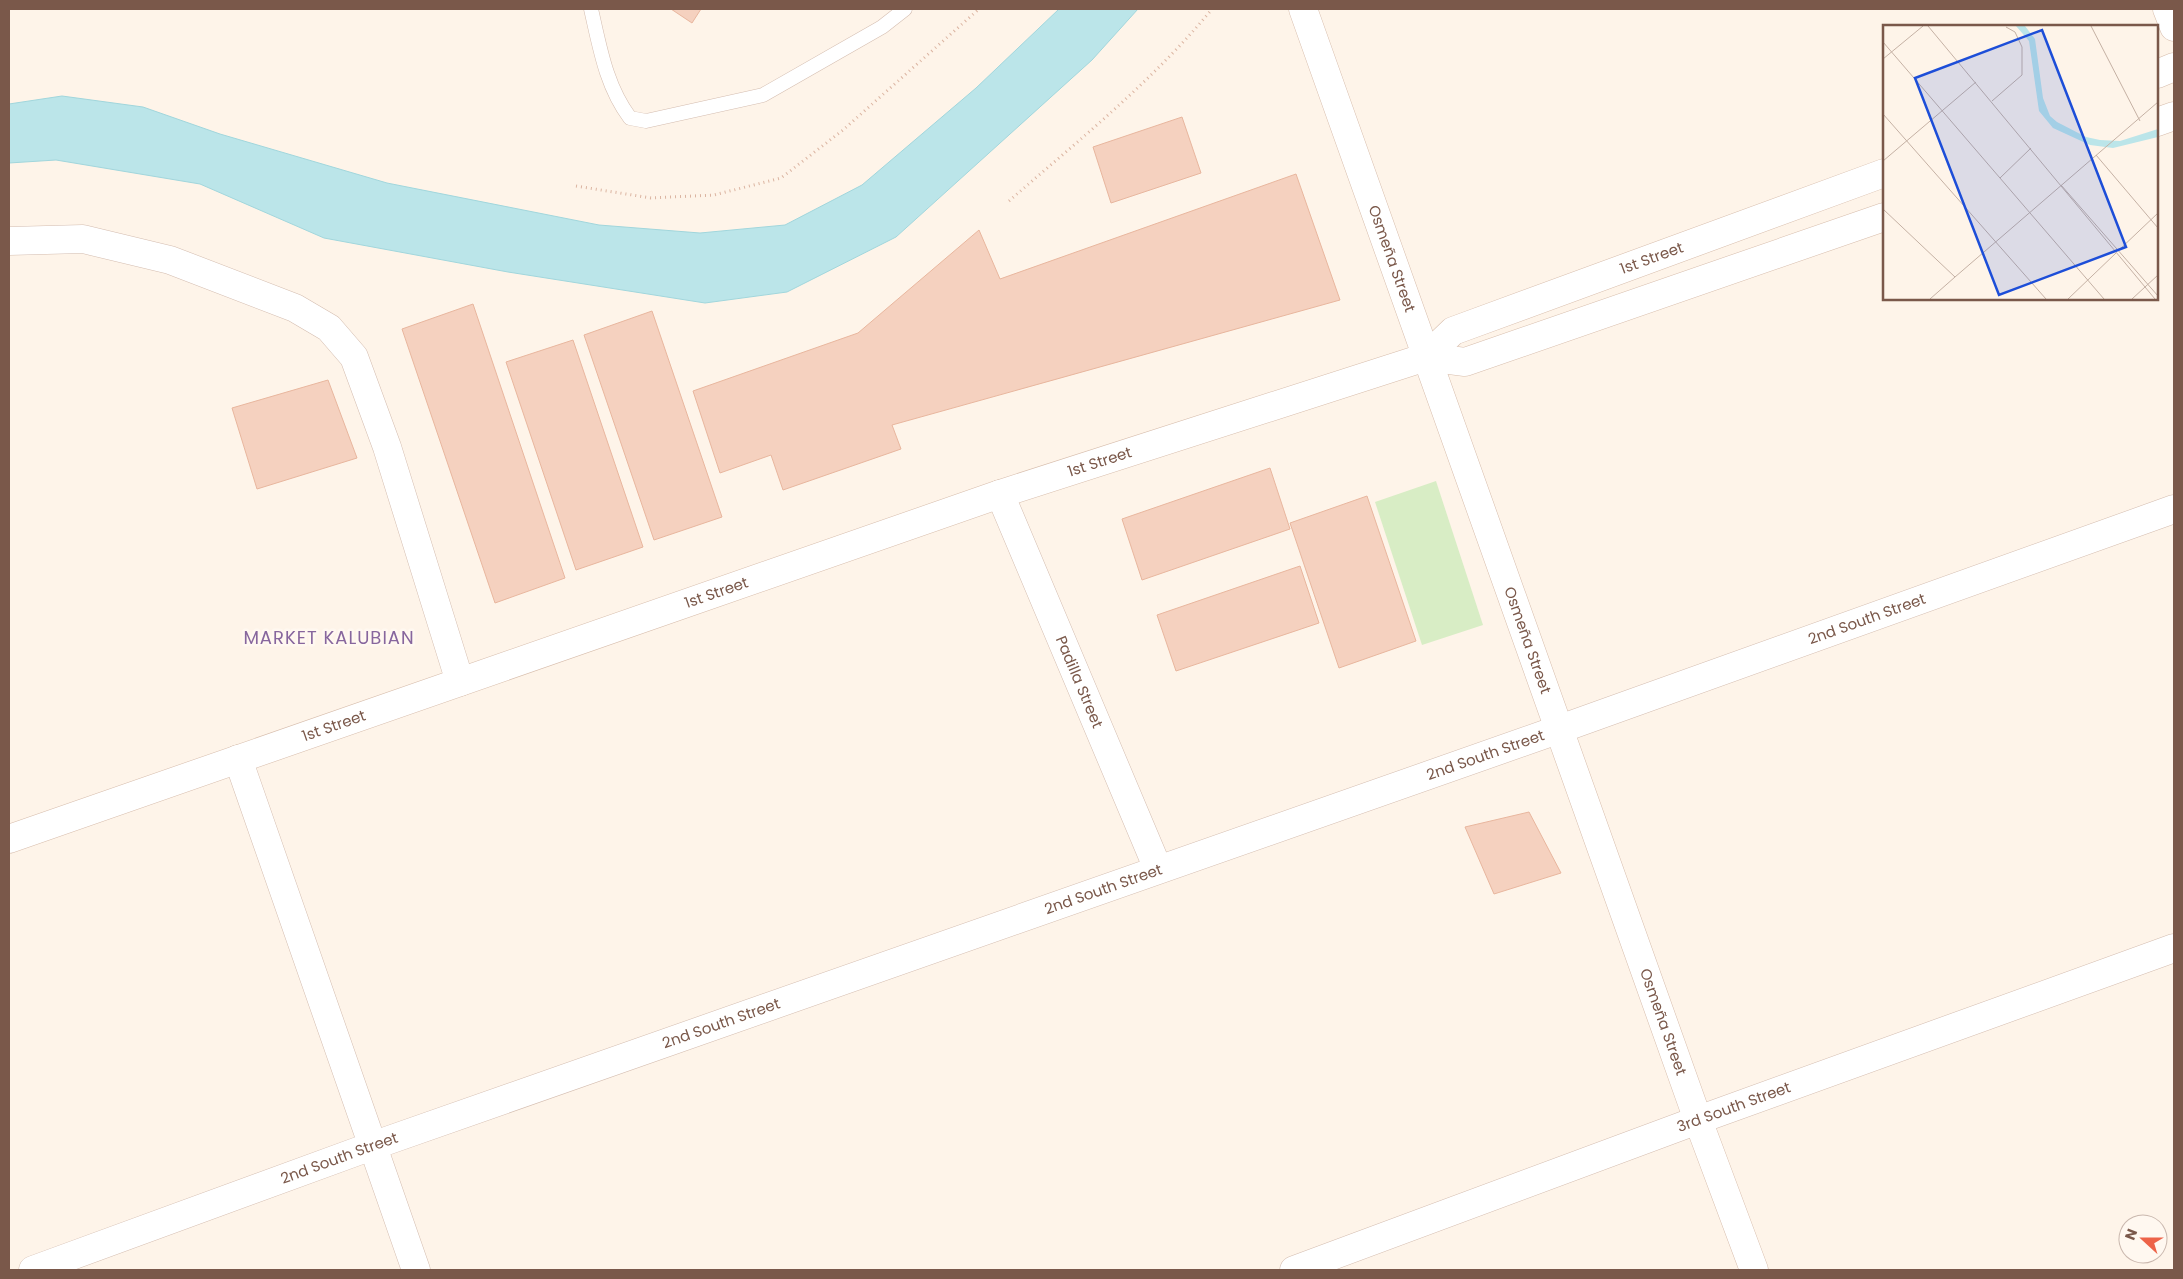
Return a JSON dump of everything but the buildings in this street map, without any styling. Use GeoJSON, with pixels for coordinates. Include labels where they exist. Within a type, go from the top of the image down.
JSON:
{"type":"FeatureCollection","features":[{"type":"Feature","properties":{"kind":"street","name":"Osmeña Street"},"geometry":{"type":"LineString","coordinates":[[1303,9],[1698,1120],[1754,1270]]}},
{"type":"Feature","properties":{"kind":"street"},"geometry":{"type":"LineString","coordinates":[[2167,9],[2174,27]]}},
{"type":"Feature","properties":{"kind":"street"},"geometry":{"type":"LineString","coordinates":[[2158,74],[2174,68]]}},
{"type":"Feature","properties":{"kind":"street"},"geometry":{"type":"LineString","coordinates":[[2158,122],[2174,116]]}},
{"type":"Feature","properties":{"kind":"street","name":"1st Street"},"geometry":{"type":"LineString","coordinates":[[1426,357],[1453,331],[1883,173]]}},
{"type":"Feature","properties":{"kind":"street","name":"1st Street"},"geometry":{"type":"LineString","coordinates":[[9,839],[1000,494],[1426,357],[1465,362],[1883,217]]}},
{"type":"Feature","properties":{"kind":"street"},"geometry":{"type":"LineString","coordinates":[[9,241],[83,240],[170,260],[295,308],[329,328],[354,357],[387,447],[460,682]]}},
{"type":"Feature","properties":{"kind":"street","name":"Padilla Street"},"geometry":{"type":"LineString","coordinates":[[1000,494],[1158,869]]}},
{"type":"Feature","properties":{"kind":"street","name":"2nd South Street"},"geometry":{"type":"LineString","coordinates":[[33,1270],[372,1146],[1560,729],[2174,509]]}},
{"type":"Feature","properties":{"kind":"street"},"geometry":{"type":"LineString","coordinates":[[238,759],[416,1270]]}},
{"type":"Feature","properties":{"kind":"street","name":"3rd South Street"},"geometry":{"type":"LineString","coordinates":[[1294,1270],[1698,1120],[2174,948]]}},
{"type":"Feature","properties":{"kind":"lane"},"geometry":{"type":"LineString","coordinates":[[591,9],[605,70],[617,101],[630,118],[646,121],[762,95],[882,27],[905,9]]}},
{"type":"Feature","properties":{"kind":"path"},"geometry":{"type":"LineString","coordinates":[[576,186],[651,198],[714,195],[781,178],[843,130],[979,9]]}},
{"type":"Feature","properties":{"kind":"path"},"geometry":{"type":"LineString","coordinates":[[1009,201],[1118,107],[1184,43],[1212,9]]}},
{"type":"Feature","properties":{"kind":"green space"},"geometry":{"type":"Polygon","coordinates":[[[1436,481],[1483,625],[1422,645],[1375,502],[1436,481]]]}},
{"type":"Feature","properties":{"kind":"water"},"geometry":{"type":"Polygon","coordinates":[[[1059,9],[1138,9],[1092,60],[896,237],[787,292],[705,303],[508,272],[324,238],[200,184],[56,160],[9,163],[9,104],[62,96],[143,107],[220,134],[387,183],[599,225],[700,233],[785,225],[862,185],[976,88],[1059,9]]]}},
{"type":"Feature","properties":{"kind":"district","name":"MARKET KALUBIAN"},"geometry":{"type":"Point","coordinates":[329,638]}}]}
